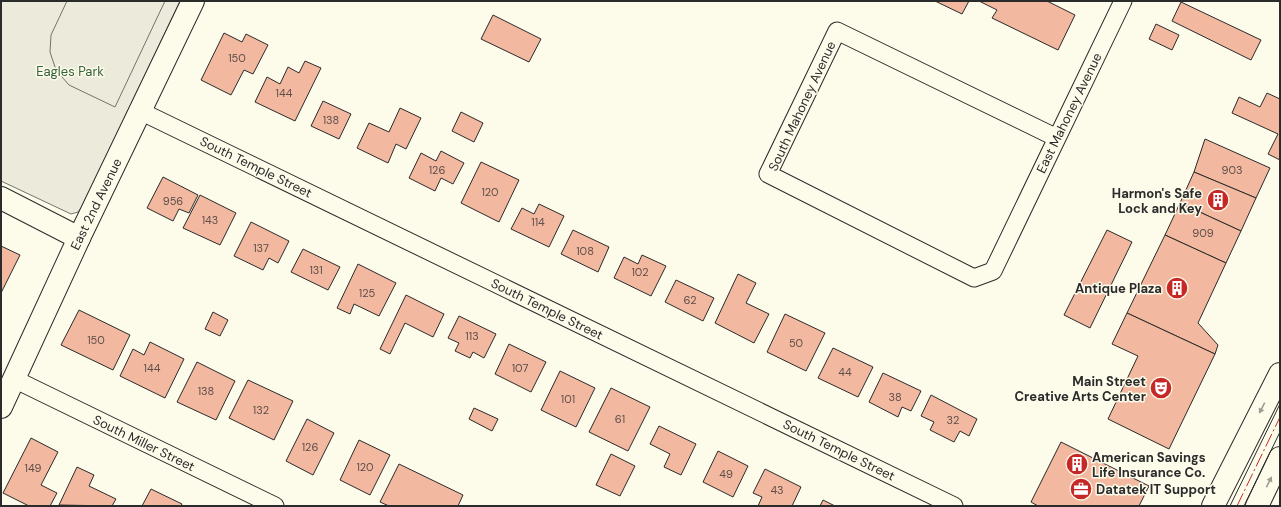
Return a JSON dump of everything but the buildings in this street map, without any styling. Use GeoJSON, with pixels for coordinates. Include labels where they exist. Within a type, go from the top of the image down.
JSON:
{"type":"FeatureCollection","features":[{"type":"Feature","properties":{"kind":"street","name":"East 2nd Avenue"},"geometry":{"type":"LineString","coordinates":[[1,407],[79,238],[193,1]]}},
{"type":"Feature","properties":{"kind":"street","name":"East Mahoney Avenue"},"geometry":{"type":"LineString","coordinates":[[1016,224],[1123,1]]}},
{"type":"Feature","properties":{"kind":"street","name":"South Mahoney Avenue"},"geometry":{"type":"LineString","coordinates":[[1016,224],[993,271],[974,278],[768,174],[837,31],[1057,138]]}},
{"type":"Feature","properties":{"kind":"street","name":"South Temple Street"},"geometry":{"type":"LineString","coordinates":[[140,111],[954,506]]}},
{"type":"Feature","properties":{"kind":"street"},"geometry":{"type":"LineString","coordinates":[[1,198],[79,238]]}},
{"type":"Feature","properties":{"kind":"street"},"geometry":{"type":"LineString","coordinates":[[1213,506],[1280,374]]}},
{"type":"Feature","properties":{"kind":"street","name":"South Miller Street"},"geometry":{"type":"LineString","coordinates":[[14,380],[274,506]]}},
{"type":"Feature","properties":{"kind":"street"},"geometry":{"type":"LineString","coordinates":[[1257,506],[1280,458]]}},
{"type":"Feature","properties":{"kind":"green space","name":"Eagles Park"},"geometry":{"type":"Polygon","coordinates":[[[1,1],[180,1],[82,207],[78,212],[71,214],[1,181],[1,1]]]}},
{"type":"Feature","properties":{"kind":"shaded area"},"geometry":{"type":"Polygon","coordinates":[[[67,1],[165,1],[115,107],[69,85],[56,70],[50,52],[51,35],[67,1]]]}},
{"type":"Feature","properties":{"kind":"tram line"},"geometry":{"type":"LineString","coordinates":[[1230,506],[1280,404]]}},
{"type":"Feature","properties":{"kind":"tram line"},"geometry":{"type":"LineString","coordinates":[[1244,506],[1280,432]]}},
{"type":"Feature","properties":{"kind":"power"},"geometry":{"type":"LineString","coordinates":[[1237,506],[1280,417]]}},
{"type":"Feature","properties":{"kind":"place","name":"Harmon's Safe Lock and Key"},"geometry":{"type":"Point","coordinates":[1218,200]}},
{"type":"Feature","properties":{"kind":"place","name":"Antique Plaza"},"geometry":{"type":"Point","coordinates":[1177,288]}},
{"type":"Feature","properties":{"kind":"place","name":"Main Street Creative Arts Center"},"geometry":{"type":"Point","coordinates":[1161,388]}},
{"type":"Feature","properties":{"kind":"place","name":"American Savings Life Insurance Co."},"geometry":{"type":"Point","coordinates":[1077,464]}},
{"type":"Feature","properties":{"kind":"place","name":"Datatek IT Support"},"geometry":{"type":"Point","coordinates":[1081,489]}}]}
